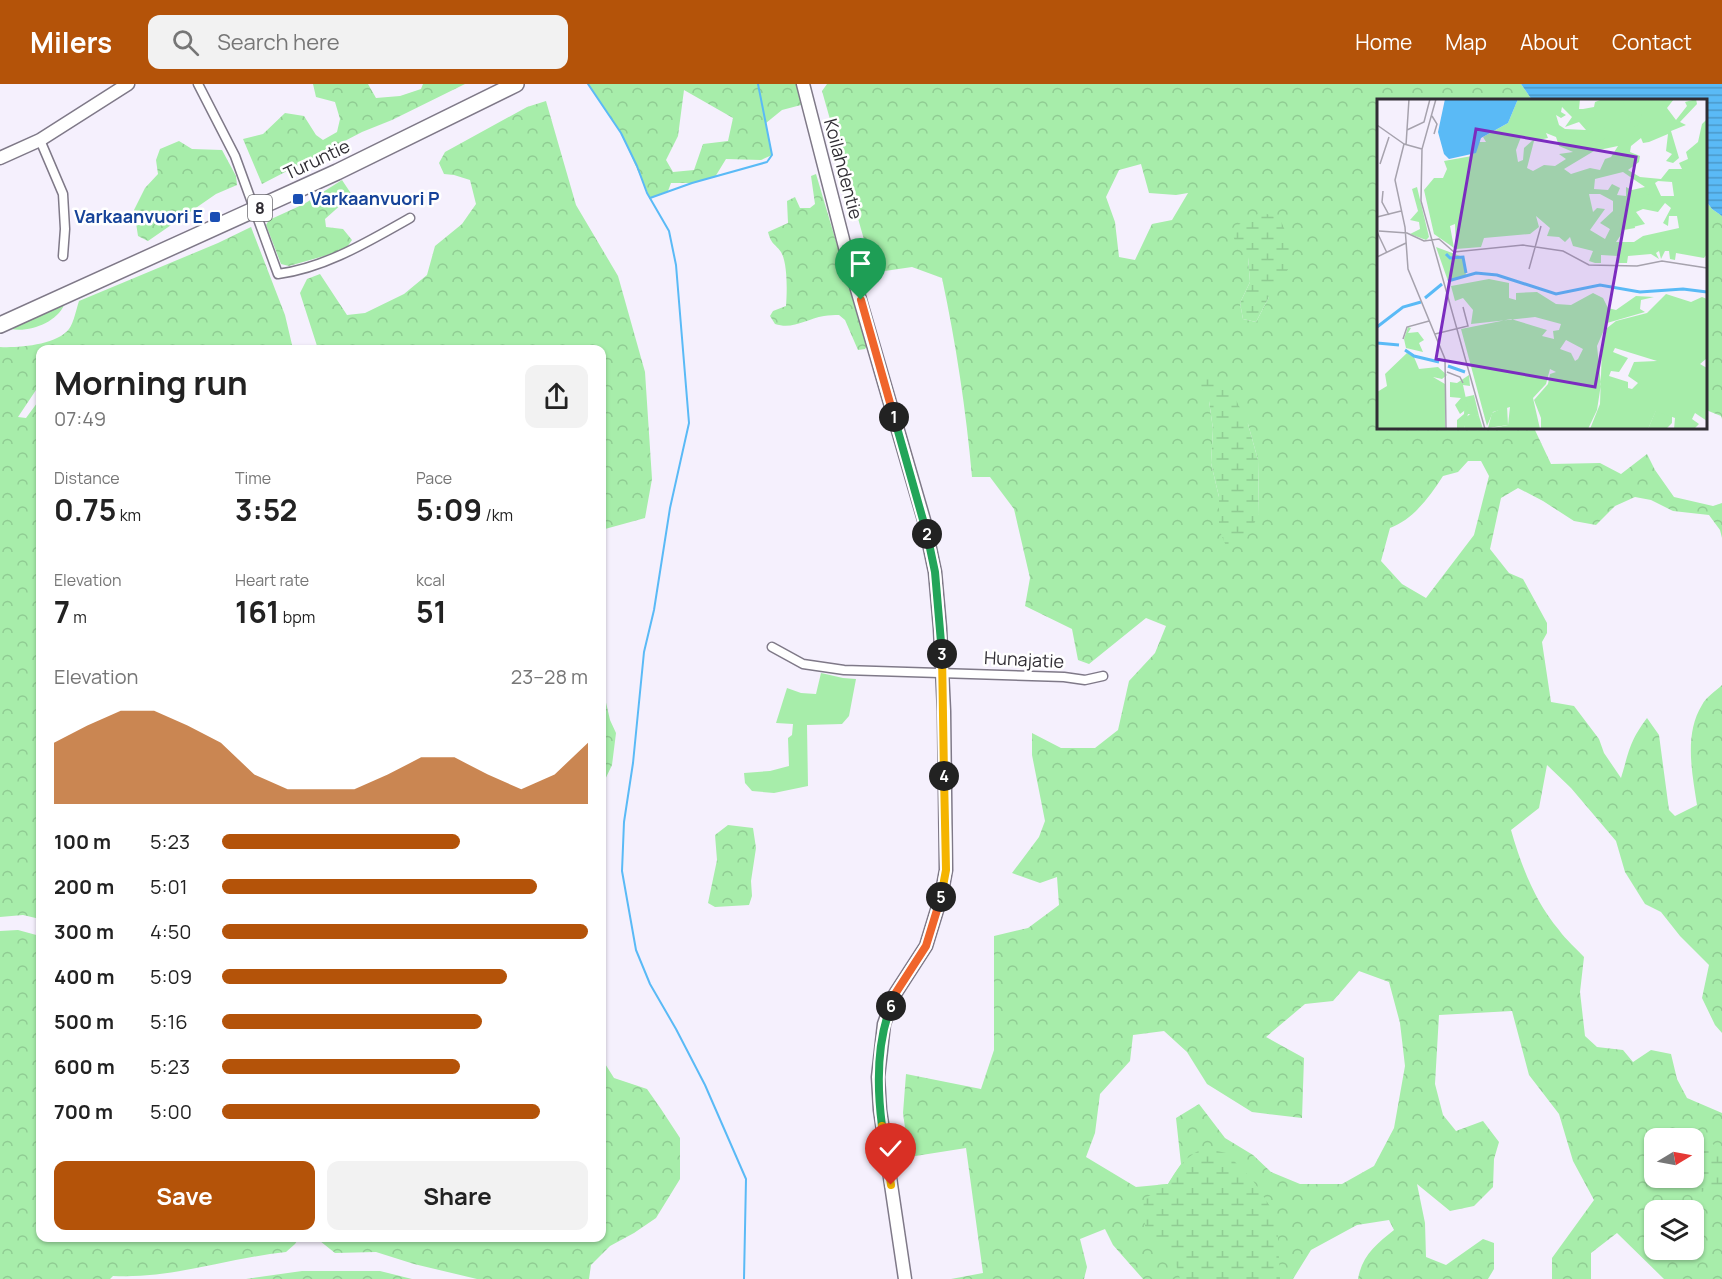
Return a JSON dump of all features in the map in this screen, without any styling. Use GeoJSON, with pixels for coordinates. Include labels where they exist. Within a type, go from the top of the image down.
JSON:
{"type":"FeatureCollection","features":[{"type":"Feature","properties":{"kind":"highway","name":"Turuntie"},"geometry":{"type":"LineString","coordinates":[[0,325],[254,211],[516,84]]}},
{"type":"Feature","properties":{"kind":"street"},"geometry":{"type":"LineString","coordinates":[[0,158],[40,140],[128,84]]}},
{"type":"Feature","properties":{"kind":"street"},"geometry":{"type":"LineString","coordinates":[[198,84],[235,156],[278,274],[296,272],[354,250],[410,218]]}},
{"type":"Feature","properties":{"kind":"street","name":"Koilahdentie"},"geometry":{"type":"LineString","coordinates":[[803,84],[847,255],[924,520],[935,572],[942,672],[946,870],[941,897],[926,946],[895,994],[884,1024],[878,1077],[880,1110],[905,1279]]}},
{"type":"Feature","properties":{"kind":"street"},"geometry":{"type":"LineString","coordinates":[[40,140],[63,194],[65,229],[63,256]]}},
{"type":"Feature","properties":{"kind":"street","name":"Hunajatie"},"geometry":{"type":"LineString","coordinates":[[772,647],[803,664],[844,670],[1064,677],[1085,680],[1103,676]]}},
{"type":"Feature","properties":{"kind":"green space"},"geometry":{"type":"Polygon","coordinates":[[[313,84],[368,84],[376,98],[400,96],[421,89],[423,84],[465,84],[362,132],[262,184],[243,139],[263,134],[285,113],[304,116],[316,135],[323,140],[337,132],[340,119],[335,102],[316,97],[313,84]]]}},
{"type":"Feature","properties":{"kind":"green space"},"geometry":{"type":"Polygon","coordinates":[[[588,84],[798,84],[801,105],[782,110],[766,123],[772,155],[761,160],[726,159],[715,177],[692,183],[671,183],[668,191],[650,198],[621,133],[588,84]],[[684,90],[678,136],[666,160],[673,172],[694,170],[703,144],[728,141],[733,118],[684,90]]]}},
{"type":"Feature","properties":{"kind":"green space"},"geometry":{"type":"Polygon","coordinates":[[[827,84],[1521,84],[1531,99],[1377,99],[1377,429],[1534,429],[1551,464],[1600,463],[1621,474],[1647,454],[1674,497],[1713,506],[1722,503],[1722,538],[1720,530],[1709,515],[1673,511],[1651,500],[1635,497],[1615,506],[1596,525],[1574,521],[1518,488],[1501,498],[1490,549],[1509,573],[1523,579],[1547,623],[1547,633],[1542,642],[1551,702],[1574,706],[1599,739],[1604,753],[1621,778],[1633,741],[1647,718],[1659,735],[1669,810],[1675,816],[1697,805],[1691,754],[1693,728],[1696,716],[1704,702],[1722,685],[1722,1033],[1715,1025],[1702,998],[1709,965],[1680,936],[1661,912],[1645,904],[1625,872],[1616,841],[1571,788],[1547,765],[1539,808],[1511,830],[1524,870],[1536,895],[1550,919],[1584,957],[1580,992],[1585,1036],[1597,1047],[1623,1050],[1633,1062],[1651,1050],[1671,1054],[1677,1079],[1687,1098],[1722,1113],[1722,1279],[1664,1279],[1645,1260],[1704,1260],[1704,1200],[1644,1200],[1644,1259],[1617,1233],[1591,1253],[1591,1279],[1552,1279],[1552,1258],[1594,1200],[1573,1161],[1559,1114],[1529,1075],[1512,1011],[1439,1015],[1435,1084],[1443,1115],[1456,1131],[1483,1121],[1499,1142],[1494,1159],[1493,1187],[1474,1206],[1450,1211],[1417,1184],[1425,1223],[1426,1257],[1446,1265],[1483,1239],[1494,1243],[1494,1269],[1488,1279],[1358,1279],[1366,1257],[1381,1240],[1394,1230],[1389,1220],[1357,1225],[1311,1250],[1293,1279],[1143,1279],[1113,1245],[1105,1229],[1080,1239],[1087,1267],[1084,1279],[951,1279],[983,1273],[966,1148],[909,1157],[903,1113],[906,1074],[981,1089],[994,1050],[994,936],[1028,928],[1059,905],[1057,877],[1040,883],[1012,873],[1039,837],[1045,821],[1032,755],[1032,733],[1061,748],[1095,748],[1118,730],[1129,681],[1155,653],[1166,626],[1146,618],[1089,664],[1078,660],[1072,629],[1025,606],[1030,578],[1014,509],[990,477],[972,477],[960,377],[942,278],[912,267],[878,272],[872,268],[822,91],[827,84]],[[1141,164],[1119,170],[1106,197],[1115,222],[1119,257],[1135,260],[1152,224],[1172,220],[1188,193],[1176,195],[1149,193],[1141,164]],[[1248,257],[1250,282],[1240,303],[1243,319],[1256,322],[1269,297],[1248,257]],[[1209,401],[1213,429],[1211,463],[1219,497],[1219,529],[1259,514],[1258,460],[1248,424],[1209,401]],[[1468,461],[1458,472],[1443,476],[1414,513],[1390,528],[1381,561],[1402,584],[1426,598],[1474,535],[1489,476],[1481,461],[1468,461]],[[1359,971],[1333,1001],[1305,1004],[1266,1037],[1304,1058],[1302,1118],[1252,1112],[1207,1084],[1187,1052],[1164,1031],[1133,1035],[1130,1061],[1100,1094],[1095,1133],[1086,1157],[1136,1187],[1168,1184],[1181,1164],[1176,1118],[1199,1104],[1225,1138],[1253,1155],[1271,1172],[1300,1184],[1342,1184],[1374,1166],[1394,1128],[1405,1066],[1400,1023],[1389,982],[1359,971]]]}},
{"type":"Feature","properties":{"kind":"green space"},"geometry":{"type":"Polygon","coordinates":[[[546,101],[576,205],[618,276],[645,372],[652,479],[645,518],[606,529],[606,345],[317,345],[300,293],[307,279],[320,274],[347,315],[365,313],[404,294],[427,275],[435,246],[462,224],[476,204],[470,180],[444,174],[439,163],[445,152],[527,107],[546,101]]]}},
{"type":"Feature","properties":{"kind":"green space"},"geometry":{"type":"Polygon","coordinates":[[[179,141],[192,149],[222,150],[236,176],[237,185],[216,194],[148,241],[138,236],[134,210],[145,188],[158,174],[156,160],[160,149],[179,141]]]}},
{"type":"Feature","properties":{"kind":"green space"},"geometry":{"type":"Polygon","coordinates":[[[816,174],[867,346],[865,349],[858,350],[845,320],[839,315],[817,317],[788,326],[775,324],[770,316],[773,311],[786,306],[787,286],[783,257],[768,232],[788,223],[787,201],[795,197],[800,208],[810,208],[815,204],[811,176],[816,174]]]}},
{"type":"Feature","properties":{"kind":"green space"},"geometry":{"type":"Polygon","coordinates":[[[342,180],[352,195],[325,219],[326,227],[343,229],[352,240],[345,250],[289,266],[281,264],[266,225],[269,220],[304,204],[342,180]]]}},
{"type":"Feature","properties":{"kind":"green space"},"geometry":{"type":"Polygon","coordinates":[[[1707,202],[1722,216],[1722,419],[1721,416],[1707,410],[1707,202]]]}},
{"type":"Feature","properties":{"kind":"green space"},"geometry":{"type":"Polygon","coordinates":[[[1262,212],[1280,219],[1291,244],[1289,268],[1269,297],[1256,322],[1243,319],[1240,303],[1250,282],[1248,257],[1236,244],[1231,229],[1262,212]]]}},
{"type":"Feature","properties":{"kind":"green space"},"geometry":{"type":"Polygon","coordinates":[[[251,227],[285,315],[292,345],[36,345],[36,390],[18,417],[26,418],[36,404],[36,918],[23,915],[0,917],[0,347],[27,346],[56,339],[69,329],[79,301],[251,227]]]}},
{"type":"Feature","properties":{"kind":"green space"},"geometry":{"type":"Polygon","coordinates":[[[64,305],[55,316],[42,325],[34,328],[11,329],[64,305]]]}},
{"type":"Feature","properties":{"kind":"green space"},"geometry":{"type":"Polygon","coordinates":[[[1208,373],[1227,382],[1248,424],[1258,460],[1259,514],[1243,545],[1226,546],[1219,529],[1219,497],[1211,463],[1213,429],[1209,401],[1200,386],[1208,373]]]}},
{"type":"Feature","properties":{"kind":"green space"},"geometry":{"type":"Polygon","coordinates":[[[821,673],[856,679],[849,716],[842,724],[807,725],[808,786],[774,793],[752,791],[745,783],[744,773],[770,771],[789,766],[788,738],[792,735],[793,724],[776,723],[787,688],[801,693],[816,694],[821,673]]]}},
{"type":"Feature","properties":{"kind":"green space"},"geometry":{"type":"Polygon","coordinates":[[[606,702],[616,733],[612,765],[606,778],[606,702]]]}},
{"type":"Feature","properties":{"kind":"green space"},"geometry":{"type":"Polygon","coordinates":[[[728,825],[753,828],[756,848],[751,881],[752,896],[749,905],[715,907],[708,903],[717,860],[715,835],[728,825]]]}},
{"type":"Feature","properties":{"kind":"green space"},"geometry":{"type":"Polygon","coordinates":[[[18,930],[36,935],[36,1242],[296,1242],[295,1244],[286,1252],[157,1274],[113,1276],[110,1279],[0,1279],[0,931],[18,930]]]}},
{"type":"Feature","properties":{"kind":"green space"},"geometry":{"type":"Polygon","coordinates":[[[606,1065],[614,1078],[647,1089],[680,1138],[680,1179],[656,1218],[610,1246],[591,1265],[589,1279],[477,1279],[376,1252],[335,1253],[321,1242],[606,1242],[606,1065]]]}},
{"type":"Feature","properties":{"kind":"green space"},"geometry":{"type":"Polygon","coordinates":[[[1704,1140],[1722,1149],[1722,1186],[1698,1193],[1688,1188],[1704,1188],[1704,1140]]]}},
{"type":"Feature","properties":{"kind":"green space"},"geometry":{"type":"Polygon","coordinates":[[[1204,1148],[1226,1153],[1252,1179],[1277,1217],[1280,1279],[1180,1279],[1175,1261],[1147,1236],[1143,1214],[1144,1198],[1154,1194],[1157,1185],[1168,1184],[1183,1163],[1204,1148]]]}},
{"type":"Feature","properties":{"kind":"green space"},"geometry":{"type":"Polygon","coordinates":[[[302,1271],[380,1271],[412,1279],[246,1279],[302,1271]]]}},
{"type":"Feature","properties":{"kind":"water"},"geometry":{"type":"Polygon","coordinates":[[[1521,84],[1722,84],[1722,216],[1707,202],[1707,99],[1531,99],[1521,84]]]}},
{"type":"Feature","properties":{"kind":"waterway"},"geometry":{"type":"LineString","coordinates":[[588,84],[621,133],[647,193],[669,231],[676,265],[689,423],[670,508],[654,610],[644,652],[633,763],[624,822],[622,871],[636,950],[650,984],[705,1085],[746,1179],[744,1279]]}},
{"type":"Feature","properties":{"kind":"waterway"},"geometry":{"type":"LineString","coordinates":[[650,198],[692,183],[767,162],[772,155],[758,84]]}},
{"type":"Feature","properties":{"kind":"place","name":"Varkaanvuori P"},"geometry":{"type":"Point","coordinates":[298,199]}},
{"type":"Feature","properties":{"kind":"place","name":"Varkaanvuori E"},"geometry":{"type":"Point","coordinates":[215,217]}},
{"type":"Feature","properties":{"kind":"route"},"geometry":{"type":"LineString","coordinates":[[861,300],[924,520],[935,572],[942,652],[946,870],[941,897],[926,946],[895,994],[884,1024],[878,1077],[880,1110],[891,1185]]}}]}
